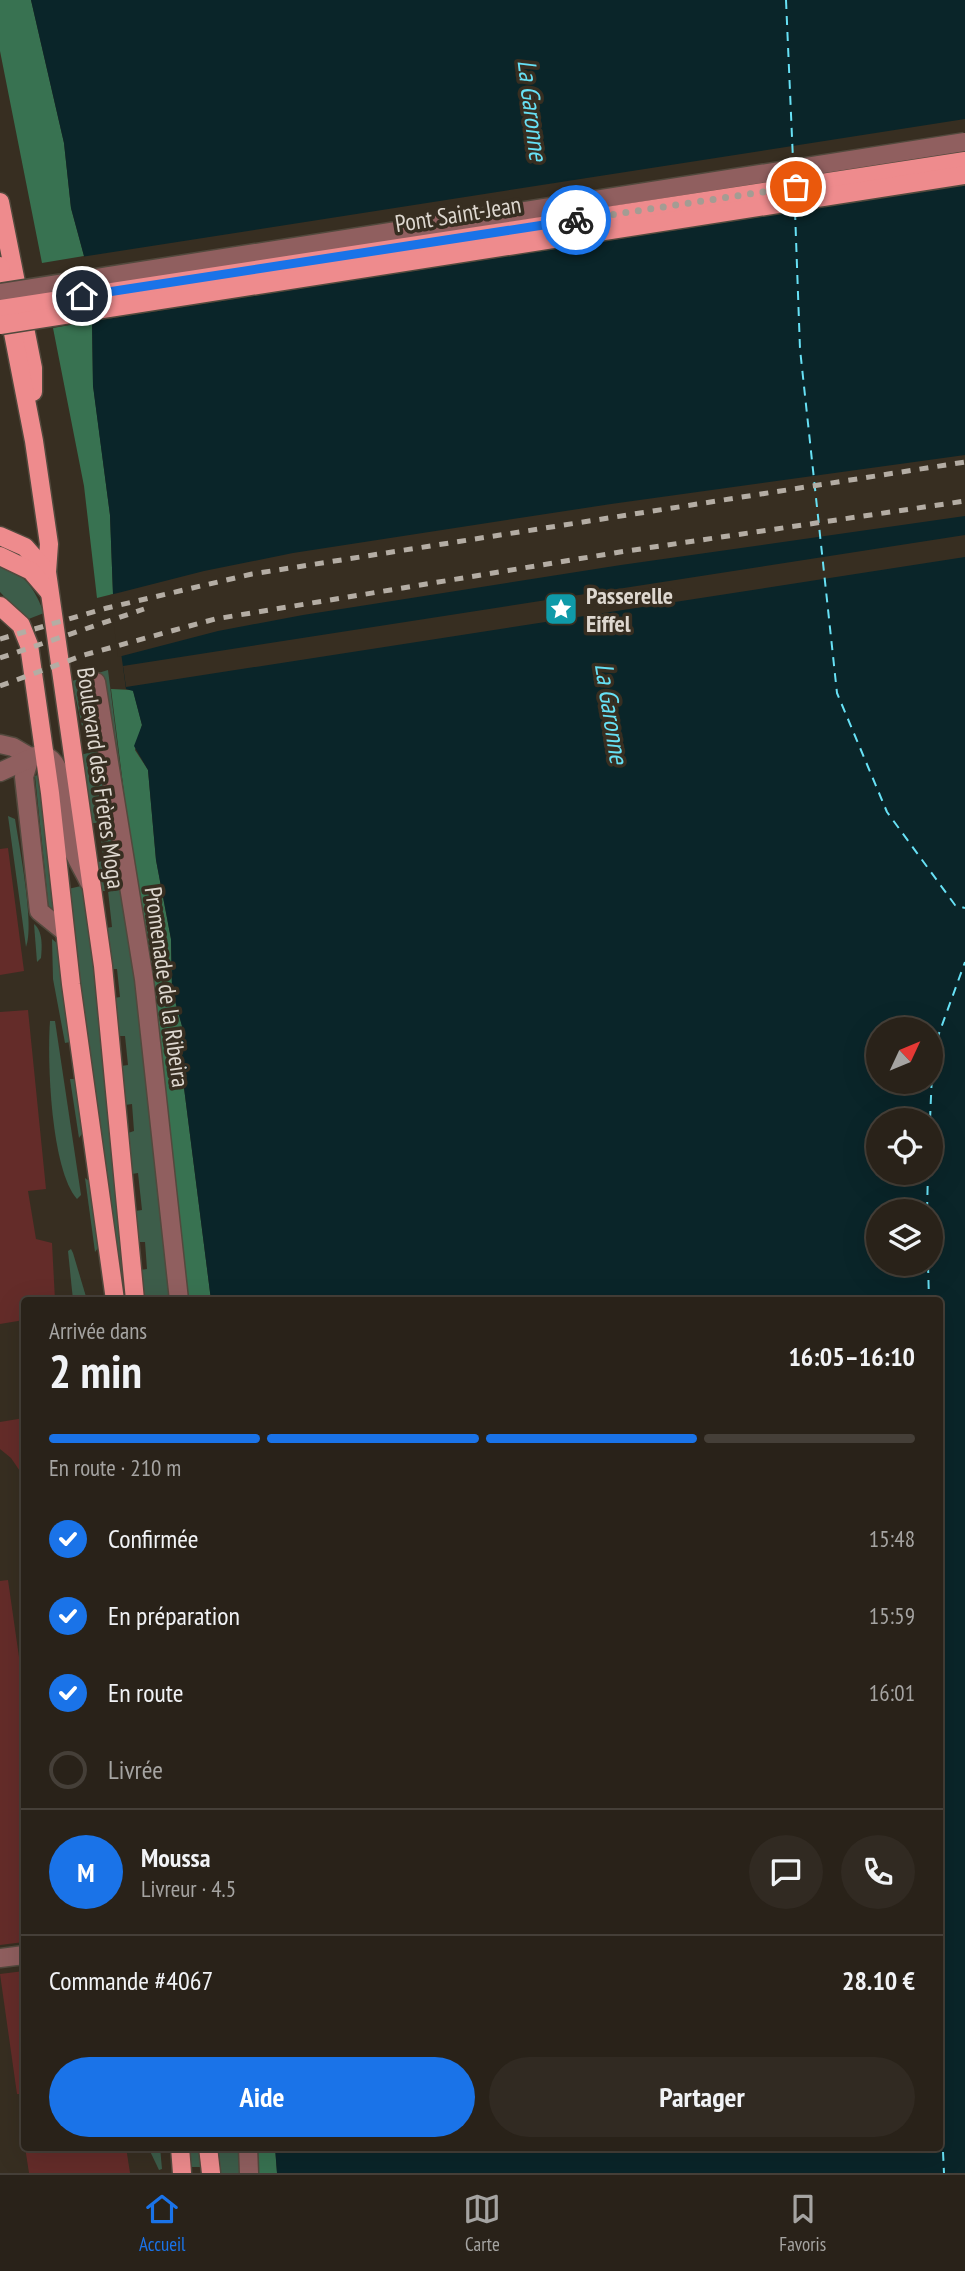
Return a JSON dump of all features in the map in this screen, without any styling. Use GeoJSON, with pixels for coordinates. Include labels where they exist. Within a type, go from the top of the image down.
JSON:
{"type":"FeatureCollection","features":[{"type":"Feature","properties":{"kind":"main road","name":"Pont Saint-Jean"},"geometry":{"type":"LineString","coordinates":[[0,309],[965,160]]}},
{"type":"Feature","properties":{"kind":"main road","name":"Pont Saint-Jean"},"geometry":{"type":"LineString","coordinates":[[0,325],[965,175]]}},
{"type":"Feature","properties":{"kind":"main road"},"geometry":{"type":"LineString","coordinates":[[0,202],[33,368],[34,441]]}},
{"type":"Feature","properties":{"kind":"main road","name":"Boulevard des Frères Moga"},"geometry":{"type":"LineString","coordinates":[[0,266],[34,441],[49,544],[47,572],[112,1047],[135,1297]]}},
{"type":"Feature","properties":{"kind":"main road"},"geometry":{"type":"LineString","coordinates":[[0,536],[25,547],[47,572]]}},
{"type":"Feature","properties":{"kind":"main road"},"geometry":{"type":"LineString","coordinates":[[0,556],[31,571],[51,596]]}},
{"type":"Feature","properties":{"kind":"main road"},"geometry":{"type":"LineString","coordinates":[[0,606],[21,625],[29,645],[37,756],[65,932],[115,1297]]}},
{"type":"Feature","properties":{"kind":"main road"},"geometry":{"type":"LineString","coordinates":[[180,2151],[182,2173]]}},
{"type":"Feature","properties":{"kind":"main road"},"geometry":{"type":"LineString","coordinates":[[208,2151],[211,2173]]}},
{"type":"Feature","properties":{"kind":"street"},"geometry":{"type":"LineString","coordinates":[[0,293],[965,142]]}},
{"type":"Feature","properties":{"kind":"street","name":"Promenade de la Ribeira"},"geometry":{"type":"LineString","coordinates":[[96,682],[144,979],[179,1297]]}},
{"type":"Feature","properties":{"kind":"street"},"geometry":{"type":"LineString","coordinates":[[0,744],[51,758],[59,769],[70,841],[92,887]]}},
{"type":"Feature","properties":{"kind":"street"},"geometry":{"type":"LineString","coordinates":[[0,772],[37,756],[65,752],[71,745]]}},
{"type":"Feature","properties":{"kind":"street"},"geometry":{"type":"LineString","coordinates":[[0,1958],[21,1955]]}},
{"type":"Feature","properties":{"kind":"street"},"geometry":{"type":"LineString","coordinates":[[248,2151],[249,2173]]}},
{"type":"Feature","properties":{"kind":"green space"},"geometry":{"type":"Polygon","coordinates":[[[0,0],[31,0],[64,143],[71,208],[84,256],[42,263],[0,51],[0,0]]]}},
{"type":"Feature","properties":{"kind":"green space"},"geometry":{"type":"Polygon","coordinates":[[[92,321],[93,385],[110,515],[113,594],[97,598],[84,486],[53,328],[92,321]]]}},
{"type":"Feature","properties":{"kind":"green space"},"geometry":{"type":"Polygon","coordinates":[[[0,566],[23,578],[37,597],[44,613],[26,620],[0,592],[0,566]]]}},
{"type":"Feature","properties":{"kind":"green space"},"geometry":{"type":"Polygon","coordinates":[[[108,670],[161,1088],[182,1297],[142,1297],[140,1270],[147,1269],[145,1242],[137,1242],[135,1211],[142,1210],[138,1173],[132,1174],[128,1133],[134,1131],[132,1104],[125,1105],[121,1066],[128,1065],[125,1036],[118,1036],[114,998],[120,997],[117,969],[110,969],[106,928],[112,927],[108,891],[101,891],[98,862],[104,861],[98,823],[91,823],[80,755],[88,753],[72,681],[108,670]]]}},
{"type":"Feature","properties":{"kind":"green space"},"geometry":{"type":"Polygon","coordinates":[[[111,689],[133,690],[142,725],[135,750],[148,770],[156,860],[171,939],[172,990],[182,1026],[182,1072],[211,1297],[182,1297],[161,1088],[111,689]]]}},
{"type":"Feature","properties":{"kind":"green space"},"geometry":{"type":"Polygon","coordinates":[[[40,774],[57,912],[49,911],[35,776],[40,774]]]}},
{"type":"Feature","properties":{"kind":"green space"},"geometry":{"type":"Polygon","coordinates":[[[8,816],[15,819],[25,885],[29,922],[26,947],[8,816]]]}},
{"type":"Feature","properties":{"kind":"green space"},"geometry":{"type":"Polygon","coordinates":[[[81,886],[86,895],[129,1297],[122,1297],[68,889],[81,886]]]}},
{"type":"Feature","properties":{"kind":"green space"},"geometry":{"type":"Polygon","coordinates":[[[34,924],[41,940],[41,958],[37,962],[34,924]]]}},
{"type":"Feature","properties":{"kind":"green space"},"geometry":{"type":"Polygon","coordinates":[[[52,939],[58,944],[70,1042],[65,1043],[53,979],[52,939]]]}},
{"type":"Feature","properties":{"kind":"green space"},"geometry":{"type":"Polygon","coordinates":[[[50,1021],[55,1021],[81,1195],[77,1199],[68,1185],[56,1140],[50,1087],[50,1021]]]}},
{"type":"Feature","properties":{"kind":"green space"},"geometry":{"type":"Polygon","coordinates":[[[70,1079],[75,1079],[84,1131],[79,1138],[70,1079]]]}},
{"type":"Feature","properties":{"kind":"green space"},"geometry":{"type":"Polygon","coordinates":[[[85,1178],[93,1184],[101,1244],[95,1252],[85,1178]]]}},
{"type":"Feature","properties":{"kind":"green space"},"geometry":{"type":"Polygon","coordinates":[[[71,1249],[73,1253],[86,1297],[73,1297],[68,1251],[71,1249]]]}},
{"type":"Feature","properties":{"kind":"green space"},"geometry":{"type":"Polygon","coordinates":[[[150,2151],[160,2151],[162,2169],[159,2170],[150,2151]]]}},
{"type":"Feature","properties":{"kind":"green space"},"geometry":{"type":"Polygon","coordinates":[[[187,2151],[200,2151],[202,2167],[189,2167],[187,2151]]]}},
{"type":"Feature","properties":{"kind":"green space"},"geometry":{"type":"Polygon","coordinates":[[[216,2151],[255,2151],[257,2173],[219,2173],[216,2151]]]}},
{"type":"Feature","properties":{"kind":"green space"},"geometry":{"type":"Polygon","coordinates":[[[256,2151],[275,2151],[277,2173],[257,2173],[256,2151]]]}},
{"type":"Feature","properties":{"kind":"water","name":"La Garonne"},"geometry":{"type":"Polygon","coordinates":[[[31,0],[965,0],[965,2173],[277,2173],[275,2151],[943,2151],[943,1297],[211,1297],[182,1072],[182,1026],[172,990],[171,939],[156,860],[148,770],[134,746],[142,725],[133,691],[126,689],[113,594],[110,515],[93,386],[92,321],[84,256],[71,208],[64,143],[31,0]]]}},
{"type":"Feature","properties":{"kind":"pier"},"geometry":{"type":"Polygon","coordinates":[[[965,119],[965,185],[88,322],[81,257],[965,119]]]}},
{"type":"Feature","properties":{"kind":"pier"},"geometry":{"type":"Polygon","coordinates":[[[965,455],[965,516],[621,565],[303,615],[218,631],[118,657],[110,595],[204,571],[293,553],[611,504],[965,455]]]}},
{"type":"Feature","properties":{"kind":"pier","name":"Passerelle Eiffel"},"geometry":{"type":"Polygon","coordinates":[[[965,535],[965,557],[126,687],[123,666],[965,535]]]}},
{"type":"Feature","properties":{"kind":"building"},"geometry":{"type":"Polygon","coordinates":[[[8,848],[24,971],[0,975],[0,849],[8,848]]]}},
{"type":"Feature","properties":{"kind":"building"},"geometry":{"type":"Polygon","coordinates":[[[28,1010],[46,1189],[28,1191],[36,1239],[52,1243],[55,1297],[21,1297],[21,1320],[0,1324],[0,1012],[28,1010]]]}},
{"type":"Feature","properties":{"kind":"building"},"geometry":{"type":"Polygon","coordinates":[[[21,1418],[21,1473],[11,1458],[0,1449],[0,1422],[21,1418]]]}},
{"type":"Feature","properties":{"kind":"building"},"geometry":{"type":"Polygon","coordinates":[[[8,1580],[21,1671],[21,1942],[0,1945],[0,1581],[8,1580]]]}},
{"type":"Feature","properties":{"kind":"building"},"geometry":{"type":"Polygon","coordinates":[[[21,1971],[21,2094],[17,2094],[0,1974],[21,1971]]]}},
{"type":"Feature","properties":{"kind":"building"},"geometry":{"type":"Polygon","coordinates":[[[26,2151],[127,2151],[130,2173],[29,2173],[26,2151]]]}},
{"type":"Feature","properties":{"kind":"ferry route"},"geometry":{"type":"LineString","coordinates":[[786,0],[793,160]]}},
{"type":"Feature","properties":{"kind":"ferry route"},"geometry":{"type":"LineString","coordinates":[[795,211],[800,349],[837,693],[887,812],[955,905],[965,908]]}},
{"type":"Feature","properties":{"kind":"ferry route"},"geometry":{"type":"LineString","coordinates":[[931,1108],[933,1050],[965,962]]}},
{"type":"Feature","properties":{"kind":"ferry route"},"geometry":{"type":"LineString","coordinates":[[927,1199],[928,1185]]}},
{"type":"Feature","properties":{"kind":"ferry route"},"geometry":{"type":"LineString","coordinates":[[928,1276],[929,1297]]}},
{"type":"Feature","properties":{"kind":"ferry route"},"geometry":{"type":"LineString","coordinates":[[943,2151],[944,2173]]}},
{"type":"Feature","properties":{"kind":"railway"},"geometry":{"type":"LineString","coordinates":[[0,639],[107,608],[252,574],[965,462]]}},
{"type":"Feature","properties":{"kind":"railway"},"geometry":{"type":"LineString","coordinates":[[0,686],[84,655],[215,619],[620,552],[965,501]]}},
{"type":"Feature","properties":{"kind":"railway"},"geometry":{"type":"LineString","coordinates":[[0,658],[144,609]]}},
{"type":"Feature","properties":{"kind":"way so far"},"geometry":{"type":"LineString","coordinates":[[576,220],[796,187]]}},
{"type":"Feature","properties":{"kind":"place","name":"Passerelle Eiffel"},"geometry":{"type":"Point","coordinates":[561,609]}},
{"type":"Feature","properties":{"kind":"route"},"geometry":{"type":"LineString","coordinates":[[82,296],[576,220]]}}]}
